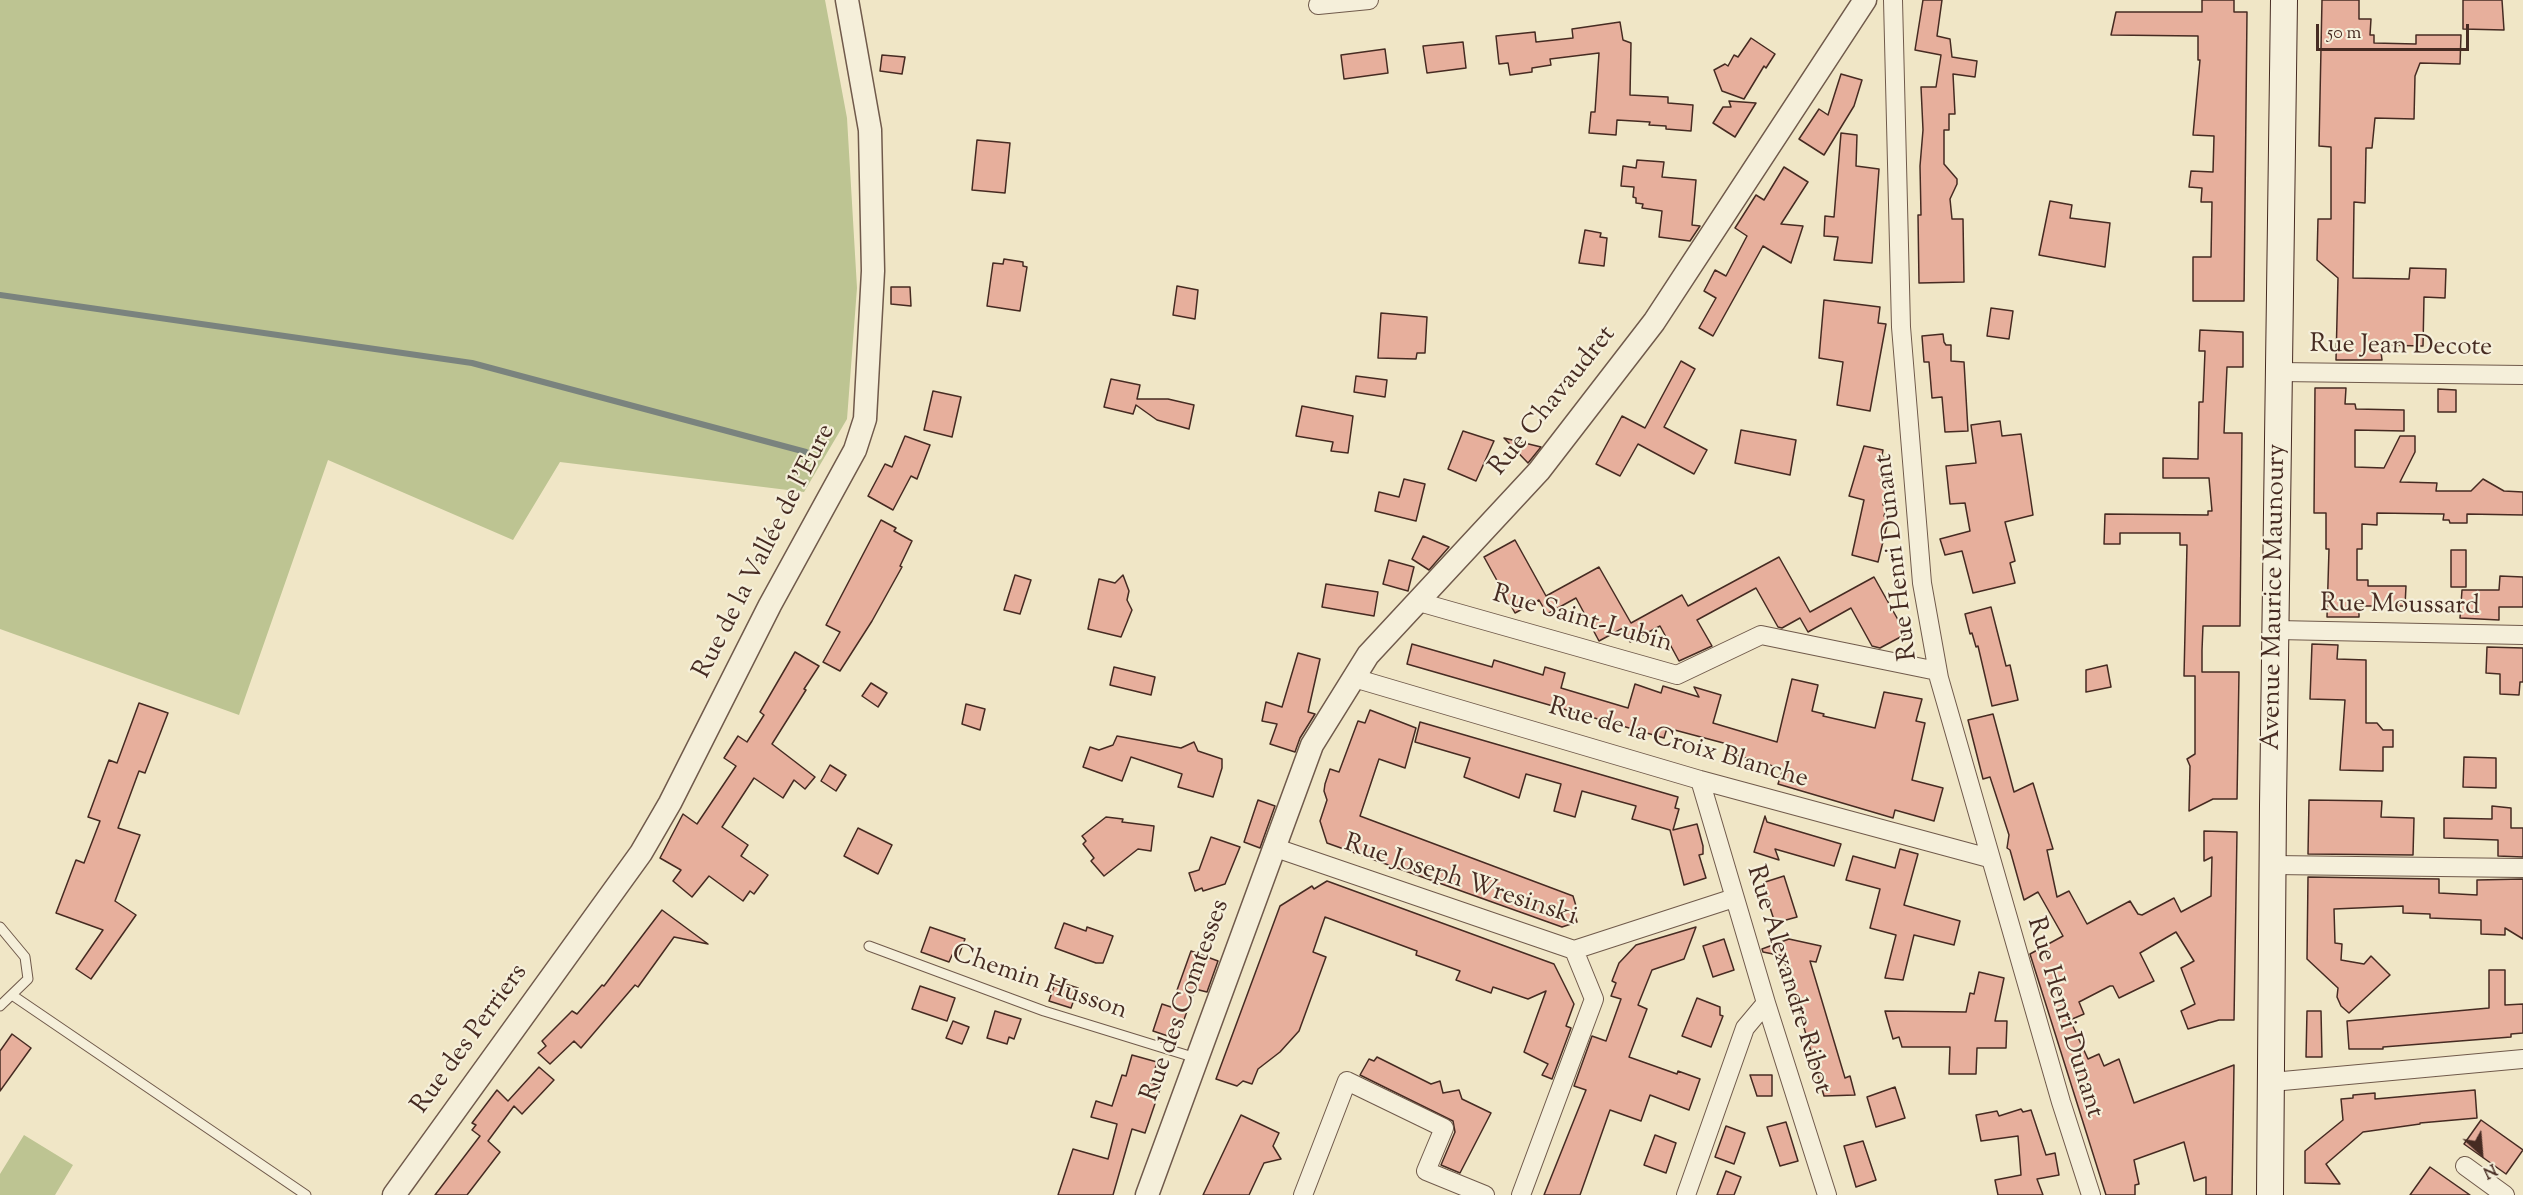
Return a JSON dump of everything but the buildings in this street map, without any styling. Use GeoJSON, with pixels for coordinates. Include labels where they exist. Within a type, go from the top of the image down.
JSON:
{"type":"FeatureCollection","features":[{"type":"Feature","properties":{"kind":"main road","name":"Avenue Maurice Maunoury"},"geometry":{"type":"LineString","coordinates":[[2270,1195],[2284,0]]}},
{"type":"Feature","properties":{"kind":"street","name":"Rue de la Vallée de l'Eure"},"geometry":{"type":"LineString","coordinates":[[595,919],[641,853],[670,802],[770,605],[855,450],[865,419],[873,271],[870,130],[847,0]]}},
{"type":"Feature","properties":{"kind":"street"},"geometry":{"type":"LineString","coordinates":[[1318,5],[1369,0]]}},
{"type":"Feature","properties":{"kind":"street","name":"Rue Chavaudret"},"geometry":{"type":"LineString","coordinates":[[1278,838],[1312,745],[1368,655],[1539,471],[1654,322],[1865,0]]}},
{"type":"Feature","properties":{"kind":"street","name":"Rue Henri Dunant"},"geometry":{"type":"LineString","coordinates":[[1893,0],[1901,327],[1922,583],[1937,670],[1989,858],[2091,1195]]}},
{"type":"Feature","properties":{"kind":"street","name":"Rue Jean Decote"},"geometry":{"type":"LineString","coordinates":[[2279,372],[2523,375]]}},
{"type":"Feature","properties":{"kind":"street","name":"Rue Saint-Lubin"},"geometry":{"type":"LineString","coordinates":[[1419,602],[1677,675],[1761,635],[1937,670]]}},
{"type":"Feature","properties":{"kind":"street","name":"Rue Moussard"},"geometry":{"type":"LineString","coordinates":[[2277,630],[2523,635]]}},
{"type":"Feature","properties":{"kind":"street","name":"Rue de la Croix Blanche"},"geometry":{"type":"LineString","coordinates":[[1354,678],[1700,780],[1989,858]]}},
{"type":"Feature","properties":{"kind":"street","name":"Rue Alexandre Ribot"},"geometry":{"type":"LineString","coordinates":[[1700,780],[1734,898],[1827,1195]]}},
{"type":"Feature","properties":{"kind":"street","name":"Rue Joseph Wresinski"},"geometry":{"type":"LineString","coordinates":[[1278,838],[1574,950],[1734,898]]}},
{"type":"Feature","properties":{"kind":"street","name":"Rue des Comtesses"},"geometry":{"type":"LineString","coordinates":[[1147,1195],[1278,838]]}},
{"type":"Feature","properties":{"kind":"street"},"geometry":{"type":"LineString","coordinates":[[2273,865],[2523,868]]}},
{"type":"Feature","properties":{"kind":"street","name":"Rue des Perriers"},"geometry":{"type":"LineString","coordinates":[[394,1195],[595,919]]}},
{"type":"Feature","properties":{"kind":"street"},"geometry":{"type":"LineString","coordinates":[[1521,1195],[1594,999],[1574,950]]}},
{"type":"Feature","properties":{"kind":"street"},"geometry":{"type":"LineString","coordinates":[[1686,1195],[1745,1028],[1766,1002]]}},
{"type":"Feature","properties":{"kind":"street"},"geometry":{"type":"LineString","coordinates":[[2272,1082],[2523,1059]]}},
{"type":"Feature","properties":{"kind":"street"},"geometry":{"type":"LineString","coordinates":[[1303,1195],[1347,1081],[1444,1128],[1426,1171],[1485,1195]]}},
{"type":"Feature","properties":{"kind":"street"},"geometry":{"type":"LineString","coordinates":[[2465,1166],[2505,1195]]}},
{"type":"Feature","properties":{"kind":"lane"},"geometry":{"type":"LineString","coordinates":[[0,927],[25,957],[28,979],[0,1006]]}},
{"type":"Feature","properties":{"kind":"lane","name":"Chemin Husson"},"geometry":{"type":"LineString","coordinates":[[869,946],[1044,1011],[1196,1058]]}},
{"type":"Feature","properties":{"kind":"lane"},"geometry":{"type":"LineString","coordinates":[[12,995],[306,1195]]}},
{"type":"Feature","properties":{"kind":"green space"},"geometry":{"type":"Polygon","coordinates":[[[0,0],[825,0],[847,118],[857,288],[847,419],[804,492],[560,462],[513,540],[328,460],[239,715],[0,629],[0,0]]]}},
{"type":"Feature","properties":{"kind":"green space"},"geometry":{"type":"Polygon","coordinates":[[[24,1135],[73,1165],[55,1195],[0,1195],[0,1174],[24,1135]]]}},
{"type":"Feature","properties":{"kind":"waterway"},"geometry":{"type":"LineString","coordinates":[[0,295],[472,363],[806,452]]}}]}
